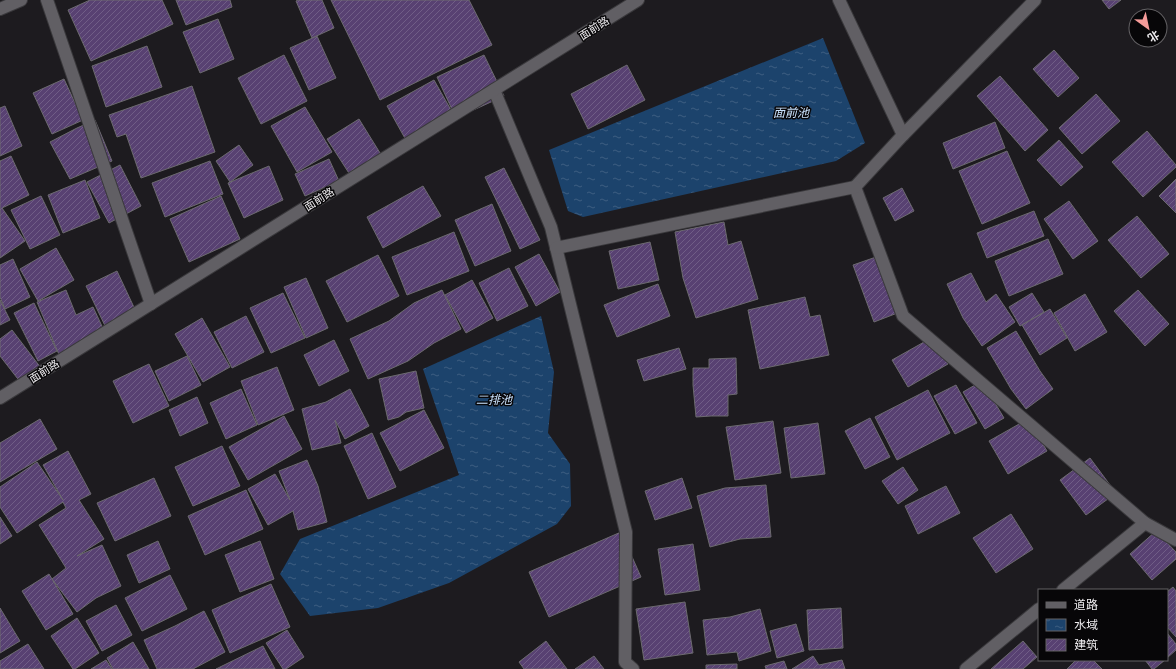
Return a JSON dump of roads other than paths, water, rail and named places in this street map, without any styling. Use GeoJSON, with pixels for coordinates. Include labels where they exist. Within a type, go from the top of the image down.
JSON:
{"type":"FeatureCollection","features":[{"type":"Feature","properties":{"kind":"street"},"geometry":{"type":"LineString","coordinates":[[0,8],[21,0]]}},
{"type":"Feature","properties":{"kind":"street"},"geometry":{"type":"LineString","coordinates":[[47,0],[151,304]]}},
{"type":"Feature","properties":{"kind":"street","name":"面前路"},"geometry":{"type":"LineString","coordinates":[[0,398],[638,0]]}},
{"type":"Feature","properties":{"kind":"street"},"geometry":{"type":"LineString","coordinates":[[839,0],[902,135]]}},
{"type":"Feature","properties":{"kind":"street"},"geometry":{"type":"LineString","coordinates":[[556,248],[855,187],[902,135],[1035,0]]}},
{"type":"Feature","properties":{"kind":"street"},"geometry":{"type":"LineString","coordinates":[[494,90],[551,227],[626,532],[625,662],[633,669]]}},
{"type":"Feature","properties":{"kind":"street"},"geometry":{"type":"LineString","coordinates":[[855,187],[903,316],[1145,523],[1176,540]]}},
{"type":"Feature","properties":{"kind":"street"},"geometry":{"type":"LineString","coordinates":[[1064,589],[1145,523]]}},
{"type":"Feature","properties":{"kind":"street"},"geometry":{"type":"LineString","coordinates":[[966,669],[1038,610]]}},
{"type":"Feature","properties":{"kind":"water","name":"面前池"},"geometry":{"type":"Polygon","coordinates":[[[823,38],[865,143],[836,161],[583,217],[568,211],[549,150],[823,38]]]}},
{"type":"Feature","properties":{"kind":"water","name":"二排池"},"geometry":{"type":"Polygon","coordinates":[[[541,316],[554,372],[548,433],[570,464],[571,506],[557,524],[449,583],[378,608],[310,616],[280,574],[300,539],[459,475],[423,369],[541,316]]]}}]}
